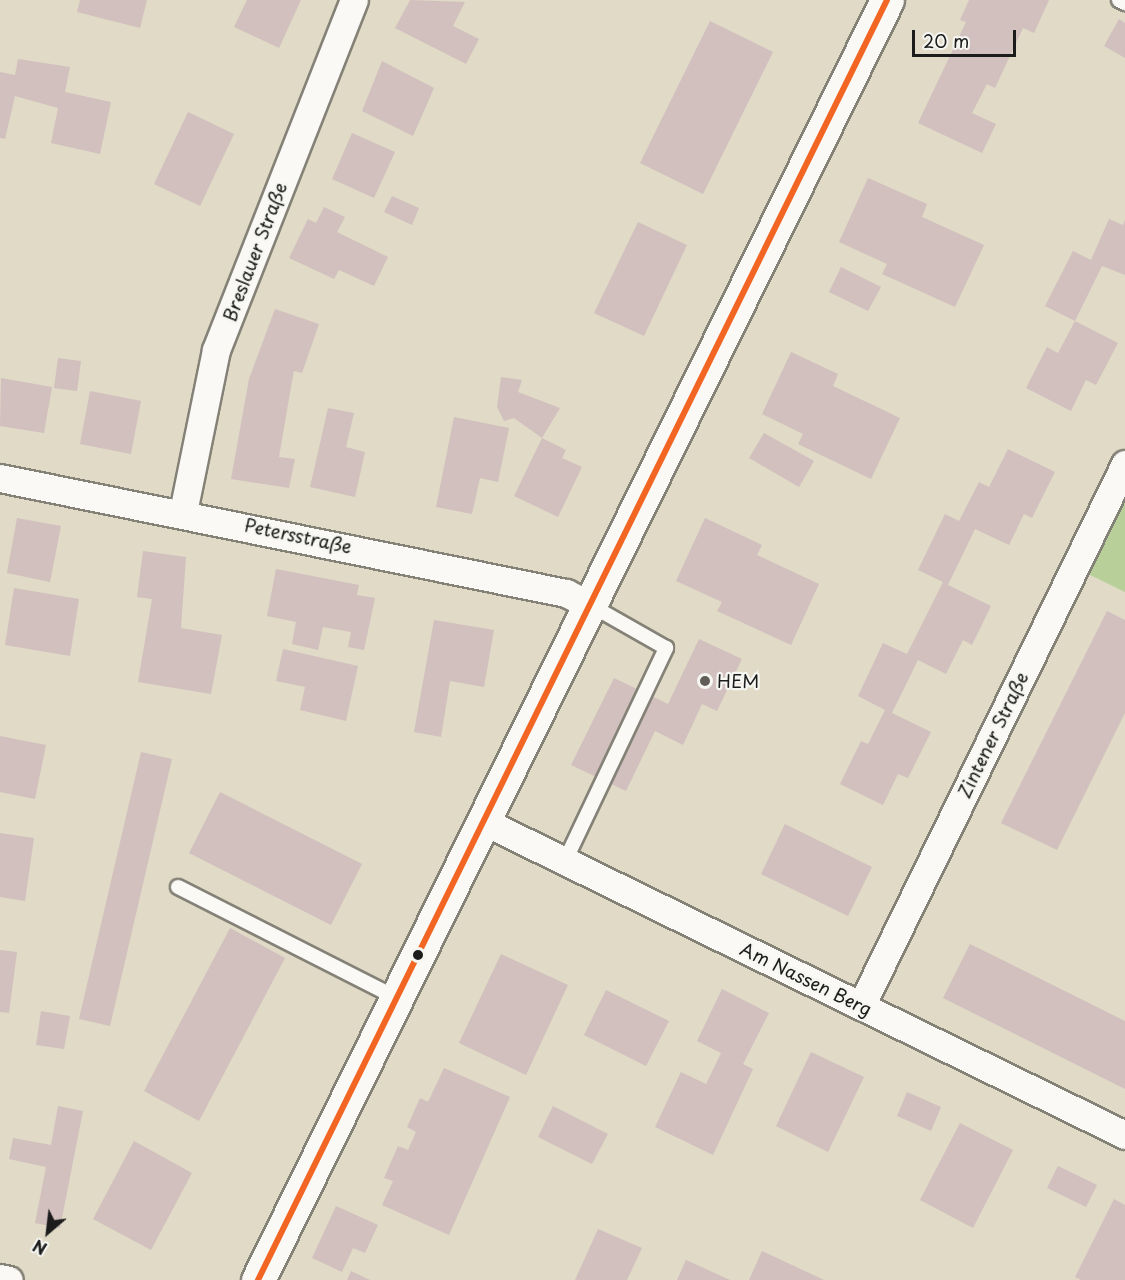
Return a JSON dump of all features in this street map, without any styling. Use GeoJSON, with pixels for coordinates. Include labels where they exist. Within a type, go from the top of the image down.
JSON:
{"type":"FeatureCollection","features":[{"type":"Feature","properties":{"kind":"street","name":"Breslauer Straße"},"geometry":{"type":"LineString","coordinates":[[183,512],[216,350],[354,0]]}},
{"type":"Feature","properties":{"kind":"street"},"geometry":{"type":"LineString","coordinates":[[258,1280],[487,823],[887,0]]}},
{"type":"Feature","properties":{"kind":"street","name":"Zintener Straße"},"geometry":{"type":"LineString","coordinates":[[861,1006],[1124,471]]}},
{"type":"Feature","properties":{"kind":"street","name":"Petersstraße"},"geometry":{"type":"LineString","coordinates":[[0,478],[183,512],[566,593],[592,606]]}},
{"type":"Feature","properties":{"kind":"street","name":"Am Nassen Berg"},"geometry":{"type":"LineString","coordinates":[[487,823],[1125,1135]]}},
{"type":"Feature","properties":{"kind":"street"},"geometry":{"type":"LineString","coordinates":[[0,1278],[9,1280]]}},
{"type":"Feature","properties":{"kind":"lane"},"geometry":{"type":"LineString","coordinates":[[1119,0],[1125,3]]}},
{"type":"Feature","properties":{"kind":"lane"},"geometry":{"type":"LineString","coordinates":[[565,861],[666,648],[592,606]]}},
{"type":"Feature","properties":{"kind":"lane"},"geometry":{"type":"LineString","coordinates":[[178,886],[399,999]]}},
{"type":"Feature","properties":{"kind":"green space"},"geometry":{"type":"Polygon","coordinates":[[[1125,481],[1125,592],[1080,570],[1125,481]]]}},
{"type":"Feature","properties":{"kind":"building"},"geometry":{"type":"Polygon","coordinates":[[[80,0],[147,0],[140,28],[77,12],[80,0]]]}},
{"type":"Feature","properties":{"kind":"building"},"geometry":{"type":"Polygon","coordinates":[[[247,0],[301,0],[279,48],[234,27],[247,0]]]}},
{"type":"Feature","properties":{"kind":"building"},"geometry":{"type":"Polygon","coordinates":[[[410,0],[465,2],[453,26],[479,39],[466,64],[395,28],[410,0]]]}},
{"type":"Feature","properties":{"kind":"building"},"geometry":{"type":"Polygon","coordinates":[[[969,0],[1049,0],[1034,33],[1023,28],[995,88],[987,84],[972,113],[996,124],[982,153],[918,123],[966,22],[960,20],[969,0]]]}},
{"type":"Feature","properties":{"kind":"building"},"geometry":{"type":"Polygon","coordinates":[[[1119,19],[1125,23],[1125,58],[1104,46],[1119,19]]]}},
{"type":"Feature","properties":{"kind":"building"},"geometry":{"type":"Polygon","coordinates":[[[710,21],[773,52],[703,194],[640,163],[710,21]]]}},
{"type":"Feature","properties":{"kind":"building"},"geometry":{"type":"Polygon","coordinates":[[[18,59],[70,67],[65,92],[111,102],[100,154],[51,143],[58,108],[15,96],[5,139],[0,138],[0,72],[15,75],[18,59]]]}},
{"type":"Feature","properties":{"kind":"building"},"geometry":{"type":"Polygon","coordinates":[[[382,61],[434,88],[413,136],[362,111],[382,61]]]}},
{"type":"Feature","properties":{"kind":"building"},"geometry":{"type":"Polygon","coordinates":[[[188,112],[234,134],[200,206],[154,184],[188,112]]]}},
{"type":"Feature","properties":{"kind":"building"},"geometry":{"type":"Polygon","coordinates":[[[352,133],[395,152],[374,198],[332,179],[352,133]]]}},
{"type":"Feature","properties":{"kind":"building"},"geometry":{"type":"Polygon","coordinates":[[[868,178],[927,204],[922,217],[984,245],[955,307],[882,274],[887,264],[839,242],[868,178]]]}},
{"type":"Feature","properties":{"kind":"building"},"geometry":{"type":"Polygon","coordinates":[[[392,196],[419,208],[412,225],[384,212],[392,196]]]}},
{"type":"Feature","properties":{"kind":"building"},"geometry":{"type":"Polygon","coordinates":[[[324,207],[345,217],[337,232],[388,257],[374,286],[339,270],[334,279],[289,258],[308,219],[316,223],[324,207]]]}},
{"type":"Feature","properties":{"kind":"building"},"geometry":{"type":"Polygon","coordinates":[[[1109,219],[1123,225],[1125,220],[1125,275],[1102,266],[1075,321],[1045,306],[1073,251],[1091,260],[1109,219]]]}},
{"type":"Feature","properties":{"kind":"building"},"geometry":{"type":"Polygon","coordinates":[[[638,222],[687,245],[644,336],[594,313],[638,222]]]}},
{"type":"Feature","properties":{"kind":"building"},"geometry":{"type":"Polygon","coordinates":[[[841,267],[881,287],[868,311],[829,292],[841,267]]]}},
{"type":"Feature","properties":{"kind":"building"},"geometry":{"type":"Polygon","coordinates":[[[275,309],[319,324],[302,373],[294,371],[291,387],[279,457],[295,459],[289,488],[231,479],[249,379],[275,309]]]}},
{"type":"Feature","properties":{"kind":"building"},"geometry":{"type":"Polygon","coordinates":[[[1075,321],[1118,343],[1096,385],[1086,380],[1071,411],[1026,388],[1047,347],[1058,353],[1075,321]]]}},
{"type":"Feature","properties":{"kind":"building"},"geometry":{"type":"Polygon","coordinates":[[[791,352],[838,374],[833,386],[900,418],[871,479],[798,444],[803,434],[762,414],[791,352]]]}},
{"type":"Feature","properties":{"kind":"building"},"geometry":{"type":"Polygon","coordinates":[[[58,358],[81,361],[77,391],[54,388],[58,358]]]}},
{"type":"Feature","properties":{"kind":"building"},"geometry":{"type":"Polygon","coordinates":[[[501,377],[522,380],[518,392],[560,408],[542,438],[514,418],[504,421],[497,407],[501,377]]]}},
{"type":"Feature","properties":{"kind":"building"},"geometry":{"type":"Polygon","coordinates":[[[1,378],[52,387],[44,433],[0,426],[1,378]]]}},
{"type":"Feature","properties":{"kind":"building"},"geometry":{"type":"Polygon","coordinates":[[[90,391],[141,401],[131,454],[80,444],[90,391]]]}},
{"type":"Feature","properties":{"kind":"building"},"geometry":{"type":"Polygon","coordinates":[[[328,408],[354,413],[346,447],[365,452],[355,497],[310,487],[328,408]]]}},
{"type":"Feature","properties":{"kind":"building"},"geometry":{"type":"Polygon","coordinates":[[[454,417],[509,428],[498,482],[480,478],[472,514],[436,507],[454,417]]]}},
{"type":"Feature","properties":{"kind":"building"},"geometry":{"type":"Polygon","coordinates":[[[764,433],[814,461],[799,487],[749,458],[764,433]]]}},
{"type":"Feature","properties":{"kind":"building"},"geometry":{"type":"Polygon","coordinates":[[[542,438],[566,450],[562,458],[582,467],[558,517],[514,496],[542,438]]]}},
{"type":"Feature","properties":{"kind":"building"},"geometry":{"type":"Polygon","coordinates":[[[1008,449],[1055,472],[1032,518],[1024,514],[1009,545],[975,529],[948,585],[991,606],[972,645],[963,640],[946,674],[918,660],[892,713],[931,732],[908,778],[898,774],[883,805],[840,784],[861,741],[868,744],[885,710],[858,696],[883,643],[907,654],[943,582],[918,570],[945,514],[959,521],[979,482],[989,487],[1008,449]]]}},
{"type":"Feature","properties":{"kind":"building"},"geometry":{"type":"Polygon","coordinates":[[[17,518],[61,526],[50,582],[7,573],[17,518]]]}},
{"type":"Feature","properties":{"kind":"building"},"geometry":{"type":"Polygon","coordinates":[[[705,518],[762,545],[757,555],[819,584],[791,645],[717,611],[722,602],[676,581],[705,518]]]}},
{"type":"Feature","properties":{"kind":"building"},"geometry":{"type":"Polygon","coordinates":[[[143,551],[186,557],[181,628],[222,635],[211,694],[138,682],[152,599],[137,597],[143,551]]]}},
{"type":"Feature","properties":{"kind":"building"},"geometry":{"type":"Polygon","coordinates":[[[276,569],[359,585],[357,595],[375,598],[364,650],[348,647],[351,632],[323,627],[318,650],[292,644],[296,622],[267,616],[276,569]]]}},
{"type":"Feature","properties":{"kind":"building"},"geometry":{"type":"Polygon","coordinates":[[[14,588],[79,599],[70,656],[5,645],[14,588]]]}},
{"type":"Feature","properties":{"kind":"building"},"geometry":{"type":"Polygon","coordinates":[[[1107,611],[1125,620],[1125,713],[1057,850],[1001,823],[1107,611]]]}},
{"type":"Feature","properties":{"kind":"building"},"geometry":{"type":"Polygon","coordinates":[[[434,620],[494,630],[484,687],[450,681],[441,737],[414,732],[434,620]]]}},
{"type":"Feature","properties":{"kind":"building"},"geometry":{"type":"Polygon","coordinates":[[[699,639],[742,659],[717,711],[702,704],[683,745],[655,731],[626,791],[571,765],[614,678],[668,704],[699,639]]]}},
{"type":"Feature","properties":{"kind":"building"},"geometry":{"type":"Polygon","coordinates":[[[283,649],[358,666],[346,721],[300,710],[305,687],[276,681],[283,649]]]}},
{"type":"Feature","properties":{"kind":"building"},"geometry":{"type":"Polygon","coordinates":[[[0,736],[46,745],[35,799],[0,792],[0,736]]]}},
{"type":"Feature","properties":{"kind":"building"},"geometry":{"type":"Polygon","coordinates":[[[141,752],[172,759],[110,1026],[79,1019],[141,752]]]}},
{"type":"Feature","properties":{"kind":"building"},"geometry":{"type":"Polygon","coordinates":[[[220,792],[362,864],[331,925],[189,853],[220,792]]]}},
{"type":"Feature","properties":{"kind":"building"},"geometry":{"type":"Polygon","coordinates":[[[785,824],[872,867],[848,916],[761,874],[785,824]]]}},
{"type":"Feature","properties":{"kind":"building"},"geometry":{"type":"Polygon","coordinates":[[[0,833],[34,838],[25,901],[0,897],[0,833]]]}},
{"type":"Feature","properties":{"kind":"building"},"geometry":{"type":"Polygon","coordinates":[[[230,928],[285,958],[199,1121],[144,1091],[230,928]]]}},
{"type":"Feature","properties":{"kind":"building"},"geometry":{"type":"Polygon","coordinates":[[[970,944],[1125,1021],[1125,1089],[943,998],[970,944]]]}},
{"type":"Feature","properties":{"kind":"building"},"geometry":{"type":"Polygon","coordinates":[[[0,950],[17,952],[9,1013],[0,1012],[0,950]]]}},
{"type":"Feature","properties":{"kind":"building"},"geometry":{"type":"Polygon","coordinates":[[[501,954],[568,985],[526,1075],[459,1043],[501,954]]]}},
{"type":"Feature","properties":{"kind":"building"},"geometry":{"type":"Polygon","coordinates":[[[722,989],[769,1013],[743,1064],[753,1069],[713,1155],[655,1127],[681,1072],[706,1084],[721,1053],[697,1041],[722,989]]]}},
{"type":"Feature","properties":{"kind":"building"},"geometry":{"type":"Polygon","coordinates":[[[606,990],[669,1021],[646,1066],[584,1035],[606,990]]]}},
{"type":"Feature","properties":{"kind":"building"},"geometry":{"type":"Polygon","coordinates":[[[41,1011],[70,1016],[64,1049],[36,1045],[41,1011]]]}},
{"type":"Feature","properties":{"kind":"building"},"geometry":{"type":"Polygon","coordinates":[[[811,1052],[864,1077],[828,1152],[776,1126],[811,1052]]]}},
{"type":"Feature","properties":{"kind":"building"},"geometry":{"type":"Polygon","coordinates":[[[444,1068],[510,1097],[449,1235],[382,1205],[393,1181],[384,1178],[398,1146],[408,1150],[416,1132],[407,1127],[420,1098],[428,1102],[444,1068]]]}},
{"type":"Feature","properties":{"kind":"building"},"geometry":{"type":"Polygon","coordinates":[[[907,1092],[941,1107],[931,1131],[897,1116],[907,1092]]]}},
{"type":"Feature","properties":{"kind":"building"},"geometry":{"type":"Polygon","coordinates":[[[58,1106],[83,1111],[60,1228],[35,1223],[46,1167],[9,1159],[13,1138],[51,1145],[58,1106]]]}},
{"type":"Feature","properties":{"kind":"building"},"geometry":{"type":"Polygon","coordinates":[[[553,1106],[608,1134],[592,1164],[538,1137],[553,1106]]]}},
{"type":"Feature","properties":{"kind":"building"},"geometry":{"type":"Polygon","coordinates":[[[960,1123],[1013,1150],[973,1228],[920,1200],[960,1123]]]}},
{"type":"Feature","properties":{"kind":"building"},"geometry":{"type":"Polygon","coordinates":[[[134,1141],[192,1173],[151,1250],[93,1219],[134,1141]]]}},
{"type":"Feature","properties":{"kind":"building"},"geometry":{"type":"Polygon","coordinates":[[[1058,1166],[1097,1185],[1086,1207],[1047,1188],[1058,1166]]]}},
{"type":"Feature","properties":{"kind":"building"},"geometry":{"type":"Polygon","coordinates":[[[1114,1199],[1125,1205],[1125,1280],[1081,1280],[1075,1277],[1114,1199]]]}},
{"type":"Feature","properties":{"kind":"building"},"geometry":{"type":"Polygon","coordinates":[[[336,1206],[378,1225],[365,1253],[353,1248],[342,1272],[312,1258],[336,1206]]]}},
{"type":"Feature","properties":{"kind":"building"},"geometry":{"type":"Polygon","coordinates":[[[598,1229],[642,1248],[627,1280],[575,1280],[598,1229]]]}},
{"type":"Feature","properties":{"kind":"building"},"geometry":{"type":"Polygon","coordinates":[[[762,1251],[824,1280],[749,1280],[762,1251]]]}},
{"type":"Feature","properties":{"kind":"building"},"geometry":{"type":"Polygon","coordinates":[[[686,1260],[730,1280],[677,1280],[686,1260]]]}},
{"type":"Feature","properties":{"kind":"building"},"geometry":{"type":"Polygon","coordinates":[[[351,1271],[370,1280],[347,1280],[351,1271]]]}},
{"type":"Feature","properties":{"kind":"transit line"},"geometry":{"type":"LineString","coordinates":[[258,1280],[887,0]]}},
{"type":"Feature","properties":{"kind":"place","name":"HEM"},"geometry":{"type":"Point","coordinates":[705,681]}}]}
